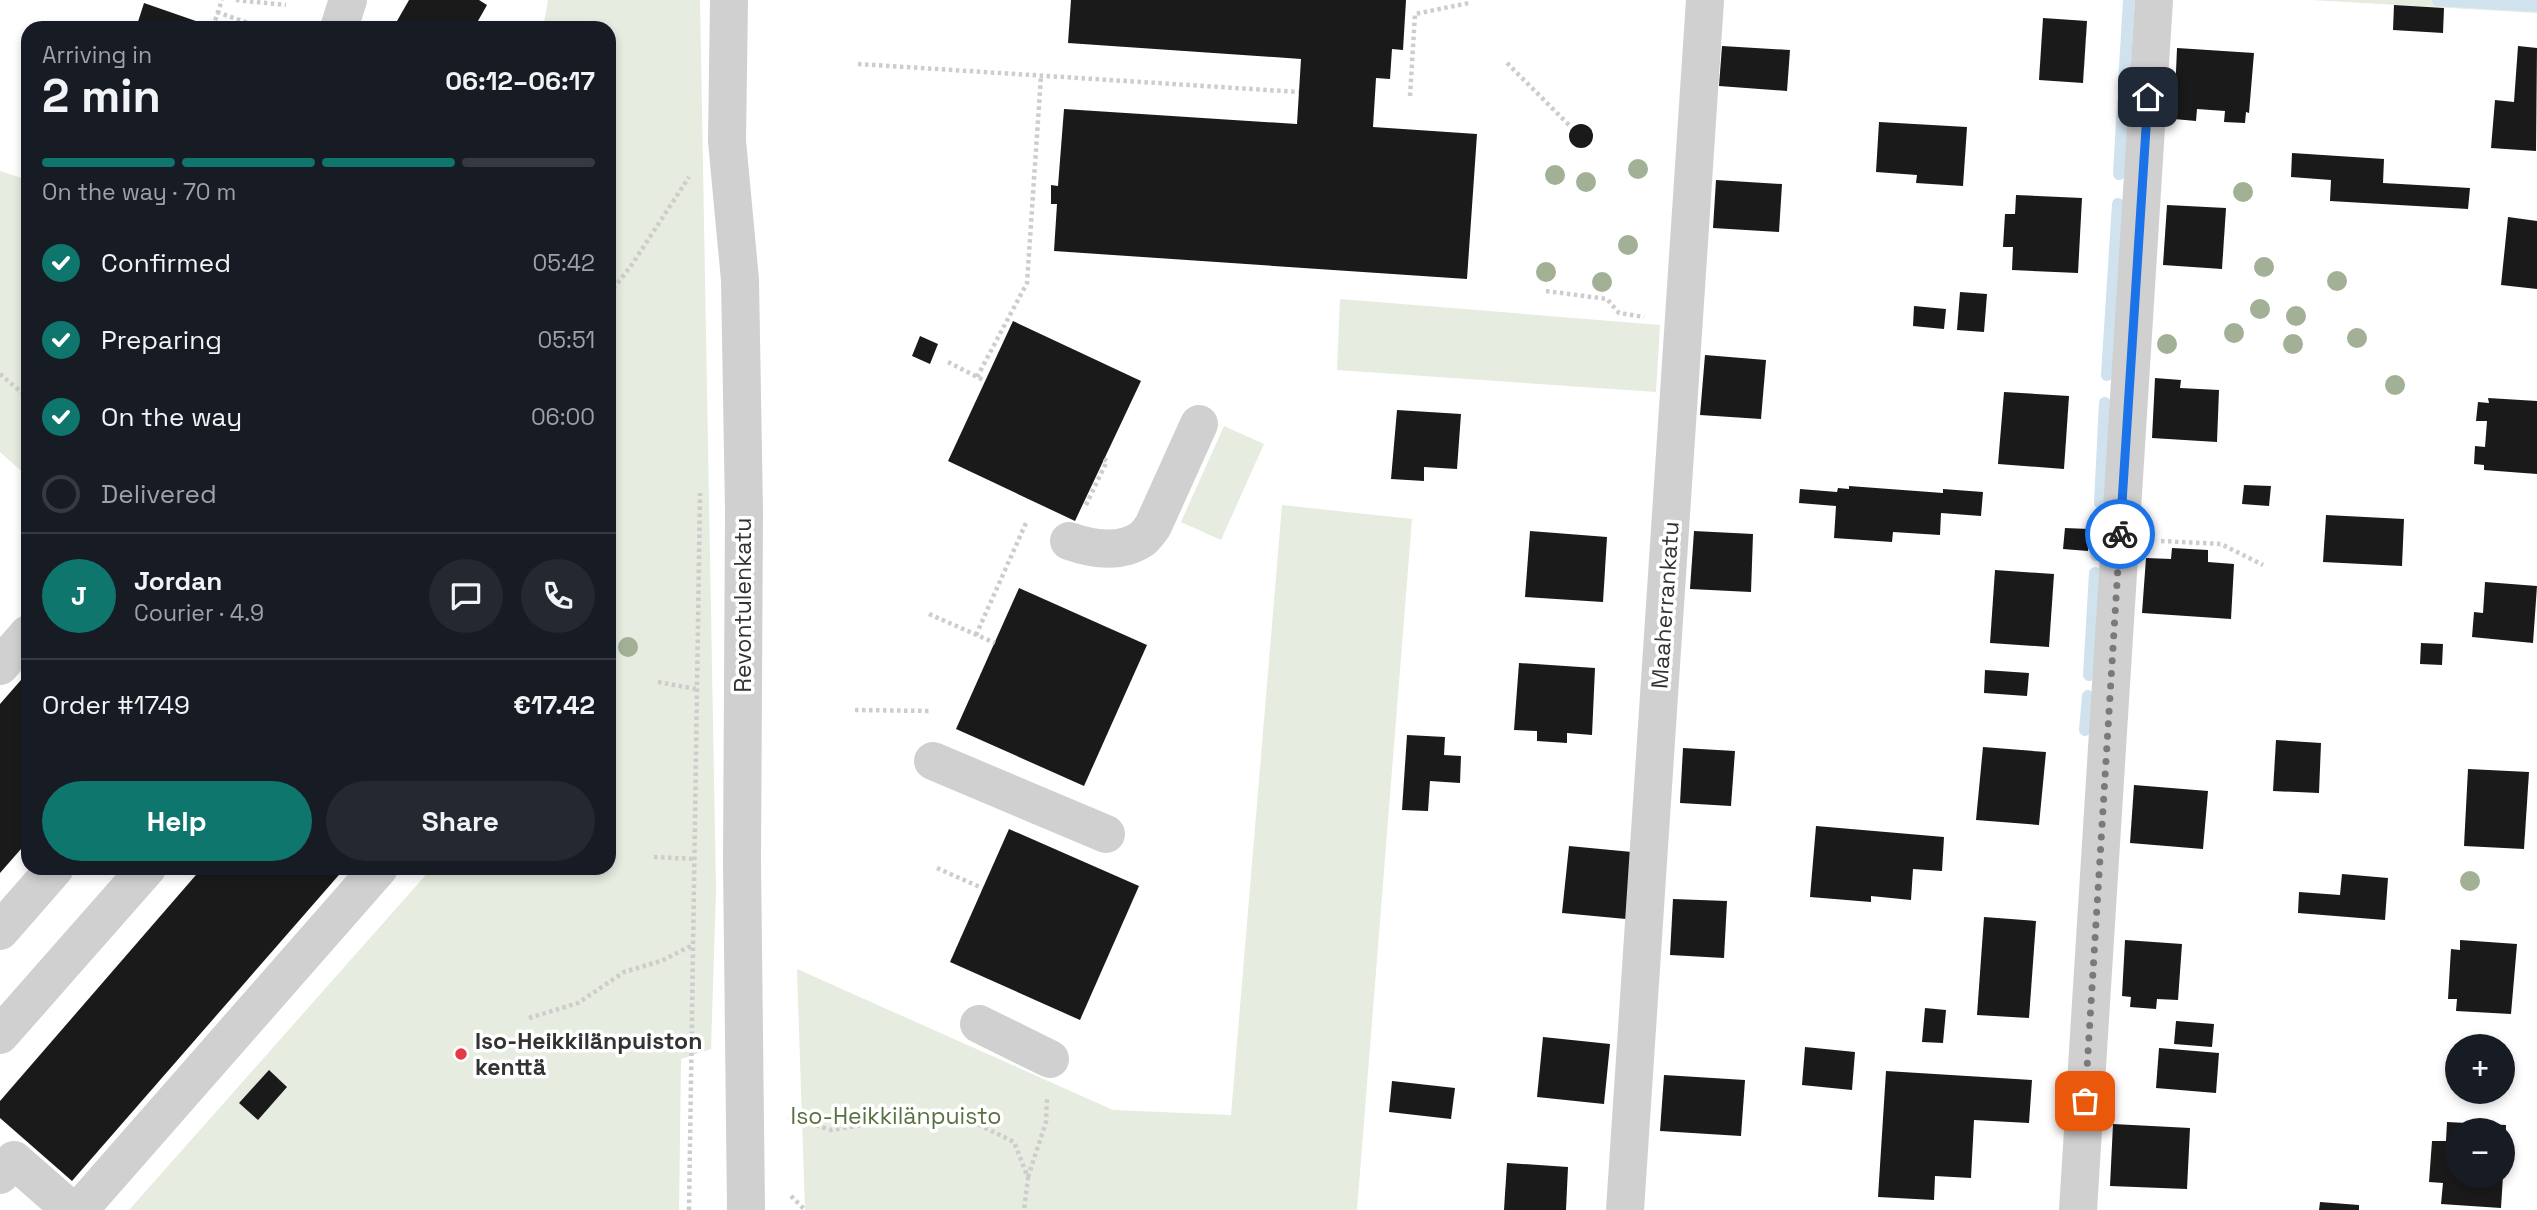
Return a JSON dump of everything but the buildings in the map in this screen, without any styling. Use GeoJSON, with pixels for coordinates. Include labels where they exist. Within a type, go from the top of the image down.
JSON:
{"type":"FeatureCollection","features":[{"type":"Feature","properties":{"kind":"street"},"geometry":{"type":"LineString","coordinates":[[341,21],[348,0]]}},
{"type":"Feature","properties":{"kind":"street","name":"Revontulenkatu"},"geometry":{"type":"LineString","coordinates":[[729,0],[727,141],[741,293],[746,1210]]}},
{"type":"Feature","properties":{"kind":"street","name":"Maaherrankatu"},"geometry":{"type":"LineString","coordinates":[[1625,1210],[1705,0]]}},
{"type":"Feature","properties":{"kind":"street"},"geometry":{"type":"LineString","coordinates":[[2078,1210],[2154,0]]}},
{"type":"Feature","properties":{"kind":"street"},"geometry":{"type":"LineString","coordinates":[[1069,541],[1086,547],[1114,549],[1142,539],[1153,526],[1199,424]]}},
{"type":"Feature","properties":{"kind":"street"},"geometry":{"type":"LineString","coordinates":[[0,666],[21,642]]}},
{"type":"Feature","properties":{"kind":"street"},"geometry":{"type":"LineString","coordinates":[[933,761],[1106,834]]}},
{"type":"Feature","properties":{"kind":"street"},"geometry":{"type":"LineString","coordinates":[[0,931],[49,875]]}},
{"type":"Feature","properties":{"kind":"street"},"geometry":{"type":"LineString","coordinates":[[0,1035],[141,875]]}},
{"type":"Feature","properties":{"kind":"street"},"geometry":{"type":"LineString","coordinates":[[79,1210],[373,875]]}},
{"type":"Feature","properties":{"kind":"street"},"geometry":{"type":"LineString","coordinates":[[979,1024],[1050,1059]]}},
{"type":"Feature","properties":{"kind":"street"},"geometry":{"type":"LineString","coordinates":[[5,1161],[71,1210]]}},
{"type":"Feature","properties":{"kind":"path"},"geometry":{"type":"LineString","coordinates":[[215,21],[222,0]]}},
{"type":"Feature","properties":{"kind":"path"},"geometry":{"type":"LineString","coordinates":[[236,0],[286,5]]}},
{"type":"Feature","properties":{"kind":"path"},"geometry":{"type":"LineString","coordinates":[[1410,96],[1415,14],[1469,3]]}},
{"type":"Feature","properties":{"kind":"path"},"geometry":{"type":"LineString","coordinates":[[217,12],[242,21]]}},
{"type":"Feature","properties":{"kind":"path"},"geometry":{"type":"LineString","coordinates":[[1507,63],[1570,126]]}},
{"type":"Feature","properties":{"kind":"path"},"geometry":{"type":"LineString","coordinates":[[858,64],[1299,92]]}},
{"type":"Feature","properties":{"kind":"path"},"geometry":{"type":"LineString","coordinates":[[977,377],[1027,283],[1041,76]]}},
{"type":"Feature","properties":{"kind":"path"},"geometry":{"type":"LineString","coordinates":[[616,285],[631,267],[698,162],[727,141]]}},
{"type":"Feature","properties":{"kind":"path"},"geometry":{"type":"LineString","coordinates":[[1546,291],[1607,299],[1619,313],[1683,324]]}},
{"type":"Feature","properties":{"kind":"path"},"geometry":{"type":"LineString","coordinates":[[948,362],[985,381]]}},
{"type":"Feature","properties":{"kind":"path"},"geometry":{"type":"LineString","coordinates":[[0,373],[21,392]]}},
{"type":"Feature","properties":{"kind":"path"},"geometry":{"type":"LineString","coordinates":[[1069,541],[1107,461],[1104,459]]}},
{"type":"Feature","properties":{"kind":"path"},"geometry":{"type":"LineString","coordinates":[[689,1210],[700,480]]}},
{"type":"Feature","properties":{"kind":"path"},"geometry":{"type":"LineString","coordinates":[[976,635],[1026,523]]}},
{"type":"Feature","properties":{"kind":"path"},"geometry":{"type":"LineString","coordinates":[[2119,538],[2221,544],[2263,565]]}},
{"type":"Feature","properties":{"kind":"path"},"geometry":{"type":"LineString","coordinates":[[929,614],[995,643]]}},
{"type":"Feature","properties":{"kind":"path"},"geometry":{"type":"LineString","coordinates":[[855,710],[932,710]]}},
{"type":"Feature","properties":{"kind":"path"},"geometry":{"type":"LineString","coordinates":[[654,857],[742,861]]}},
{"type":"Feature","properties":{"kind":"path"},"geometry":{"type":"LineString","coordinates":[[937,869],[982,888]]}},
{"type":"Feature","properties":{"kind":"path"},"geometry":{"type":"LineString","coordinates":[[529,1018],[578,1003],[624,972],[661,961],[693,945]]}},
{"type":"Feature","properties":{"kind":"path"},"geometry":{"type":"LineString","coordinates":[[1024,1210],[1028,1178],[1045,1122],[1050,1059]]}},
{"type":"Feature","properties":{"kind":"path"},"geometry":{"type":"LineString","coordinates":[[789,1117],[831,1130],[951,1111],[1014,1142],[1028,1178]]}},
{"type":"Feature","properties":{"kind":"path"},"geometry":{"type":"LineString","coordinates":[[791,1196],[804,1210]]}},
{"type":"Feature","properties":{"kind":"green space"},"geometry":{"type":"Polygon","coordinates":[[[548,0],[700,0],[716,890],[711,1049],[681,1059],[679,1210],[129,1210],[426,875],[616,875],[616,21],[544,21],[548,0]]]}},
{"type":"Feature","properties":{"kind":"green space"},"geometry":{"type":"Polygon","coordinates":[[[2311,0],[2537,0],[2537,13],[2311,0]]]}},
{"type":"Feature","properties":{"kind":"green space"},"geometry":{"type":"Polygon","coordinates":[[[0,171],[21,178],[21,471],[0,452],[0,171]]]}},
{"type":"Feature","properties":{"kind":"green space"},"geometry":{"type":"Polygon","coordinates":[[[1340,299],[1660,325],[1656,392],[1337,370],[1340,299]]]}},
{"type":"Feature","properties":{"kind":"green space"},"geometry":{"type":"Polygon","coordinates":[[[1224,426],[1264,444],[1221,540],[1181,522],[1224,426]]]}},
{"type":"Feature","properties":{"kind":"green space","name":"Iso-Heikkilänpuisto"},"geometry":{"type":"Polygon","coordinates":[[[1282,505],[1412,519],[1357,1210],[805,1210],[797,969],[1113,1110],[1231,1115],[1282,505]]]}},
{"type":"Feature","properties":{"kind":"waterway"},"geometry":{"type":"LineString","coordinates":[[2124,84],[2129,0]]}},
{"type":"Feature","properties":{"kind":"waterway"},"geometry":{"type":"LineString","coordinates":[[2438,0],[2537,6]]}},
{"type":"Feature","properties":{"kind":"waterway"},"geometry":{"type":"LineString","coordinates":[[2119,174],[2123,103]]}},
{"type":"Feature","properties":{"kind":"waterway"},"geometry":{"type":"LineString","coordinates":[[2107,375],[2118,204]]}},
{"type":"Feature","properties":{"kind":"waterway"},"geometry":{"type":"LineString","coordinates":[[2100,503],[2105,403]]}},
{"type":"Feature","properties":{"kind":"waterway"},"geometry":{"type":"LineString","coordinates":[[2096,555],[2098,520]]}},
{"type":"Feature","properties":{"kind":"waterway"},"geometry":{"type":"LineString","coordinates":[[2089,675],[2095,573]]}},
{"type":"Feature","properties":{"kind":"waterway"},"geometry":{"type":"LineString","coordinates":[[2085,730],[2088,696]]}},
{"type":"Feature","properties":{"kind":"way so far"},"geometry":{"type":"LineString","coordinates":[[2085,1101],[2120,534]]}},
{"type":"Feature","properties":{"kind":"place","name":"Iso-Heikkilänpuiston kenttä"},"geometry":{"type":"Point","coordinates":[461,1054]}},
{"type":"Feature","properties":{"kind":"route"},"geometry":{"type":"LineString","coordinates":[[2120,534],[2148,97]]}}]}
